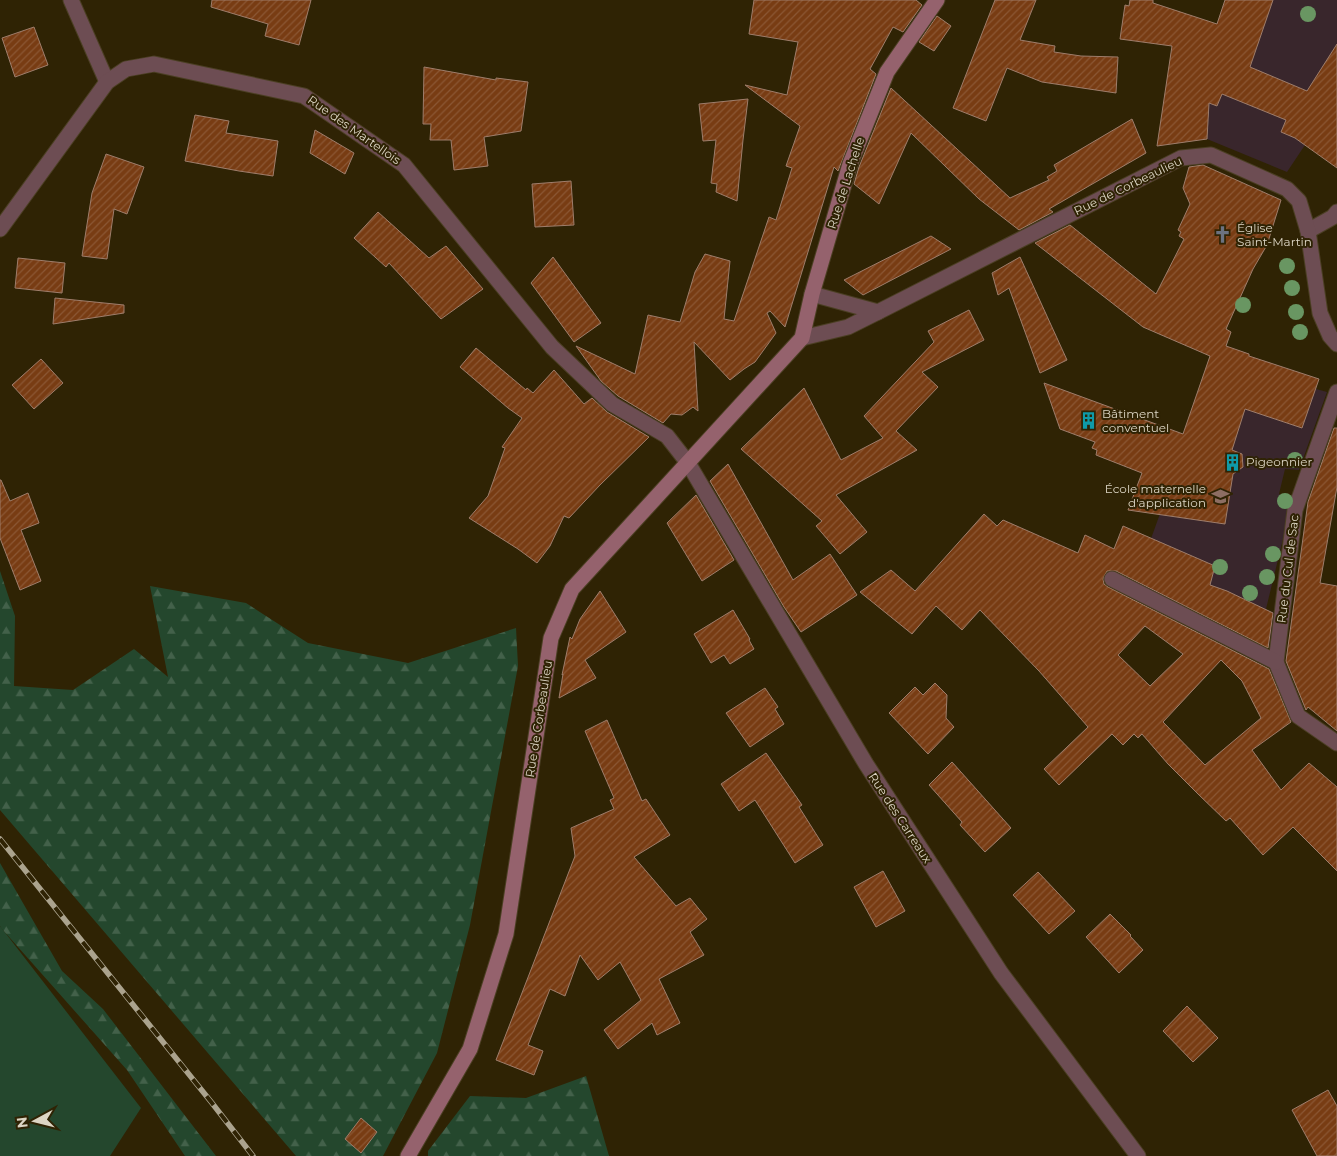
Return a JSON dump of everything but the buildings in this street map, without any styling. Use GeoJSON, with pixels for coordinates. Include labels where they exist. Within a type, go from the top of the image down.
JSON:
{"type":"FeatureCollection","features":[{"type":"Feature","properties":{"kind":"street"},"geometry":{"type":"LineString","coordinates":[[71,0],[107,82]]}},
{"type":"Feature","properties":{"kind":"street","name":"Rue de Lachelle"},"geometry":{"type":"LineString","coordinates":[[798,344],[850,164],[888,72],[936,0]]}},
{"type":"Feature","properties":{"kind":"street","name":"Rue des Martellois"},"geometry":{"type":"LineString","coordinates":[[0,229],[107,82],[126,69],[154,64],[304,96],[404,165],[552,347],[612,404],[668,436],[688,464]]}},
{"type":"Feature","properties":{"kind":"street","name":"Rue de Corbeaulieu"},"geometry":{"type":"LineString","coordinates":[[408,1156],[470,1050],[506,934],[551,638],[572,589],[798,344],[848,327],[1181,158],[1211,155],[1287,190],[1299,201],[1308,231],[1320,313],[1330,336],[1337,344]]}},
{"type":"Feature","properties":{"kind":"street"},"geometry":{"type":"LineString","coordinates":[[1308,231],[1333,217],[1337,212]]}},
{"type":"Feature","properties":{"kind":"street"},"geometry":{"type":"LineString","coordinates":[[812,294],[878,312]]}},
{"type":"Feature","properties":{"kind":"street","name":"Rue du Cul de Sac"},"geometry":{"type":"LineString","coordinates":[[1337,392],[1295,510],[1276,662],[1298,716],[1337,743]]}},
{"type":"Feature","properties":{"kind":"street","name":"Rue des Carreaux"},"geometry":{"type":"LineString","coordinates":[[688,464],[866,764],[990,956],[1138,1156]]}},
{"type":"Feature","properties":{"kind":"street"},"geometry":{"type":"LineString","coordinates":[[1112,579],[1276,662]]}},
{"type":"Feature","properties":{"kind":"shaded area"},"geometry":{"type":"Polygon","coordinates":[[[1237,0],[1337,0],[1337,97],[1287,172],[1207,139],[1194,141],[1237,0]]]}},
{"type":"Feature","properties":{"kind":"shaded area","name":"École maternelle d'application"},"geometry":{"type":"Polygon","coordinates":[[[1229,347],[1249,354],[1249,356],[1318,379],[1316,389],[1327,392],[1299,470],[1285,469],[1279,494],[1293,498],[1266,609],[1274,613],[1269,645],[1135,583],[1179,461],[1229,347]]]}},
{"type":"Feature","properties":{"kind":"green space"},"geometry":{"type":"Polygon","coordinates":[[[0,571],[15,616],[14,686],[73,690],[134,649],[168,677],[150,586],[246,603],[308,643],[408,663],[516,628],[518,666],[470,925],[437,1053],[383,1156],[296,1156],[0,810],[0,571]]]}},
{"type":"Feature","properties":{"kind":"green space"},"geometry":{"type":"Polygon","coordinates":[[[0,863],[62,971],[103,1009],[216,1156],[185,1156],[127,1070],[2,929],[0,926],[0,863]]]}},
{"type":"Feature","properties":{"kind":"green space"},"geometry":{"type":"Polygon","coordinates":[[[0,926],[141,1108],[110,1156],[0,1156],[0,926]]]}},
{"type":"Feature","properties":{"kind":"green space"},"geometry":{"type":"Polygon","coordinates":[[[586,1076],[609,1156],[428,1156],[428,1151],[470,1096],[526,1098],[586,1076]]]}},
{"type":"Feature","properties":{"kind":"railway"},"geometry":{"type":"LineString","coordinates":[[0,839],[253,1156]]}},
{"type":"Feature","properties":{"kind":"place","name":"Église Saint-Martin"},"geometry":{"type":"Point","coordinates":[1223,235]}},
{"type":"Feature","properties":{"kind":"place","name":"Bâtiment conventuel"},"geometry":{"type":"Point","coordinates":[1088,421]}},
{"type":"Feature","properties":{"kind":"place","name":"Pigeonnier"},"geometry":{"type":"Point","coordinates":[1232,462]}},
{"type":"Feature","properties":{"kind":"place","name":"École maternelle d'application"},"geometry":{"type":"Point","coordinates":[1220,496]}}]}
